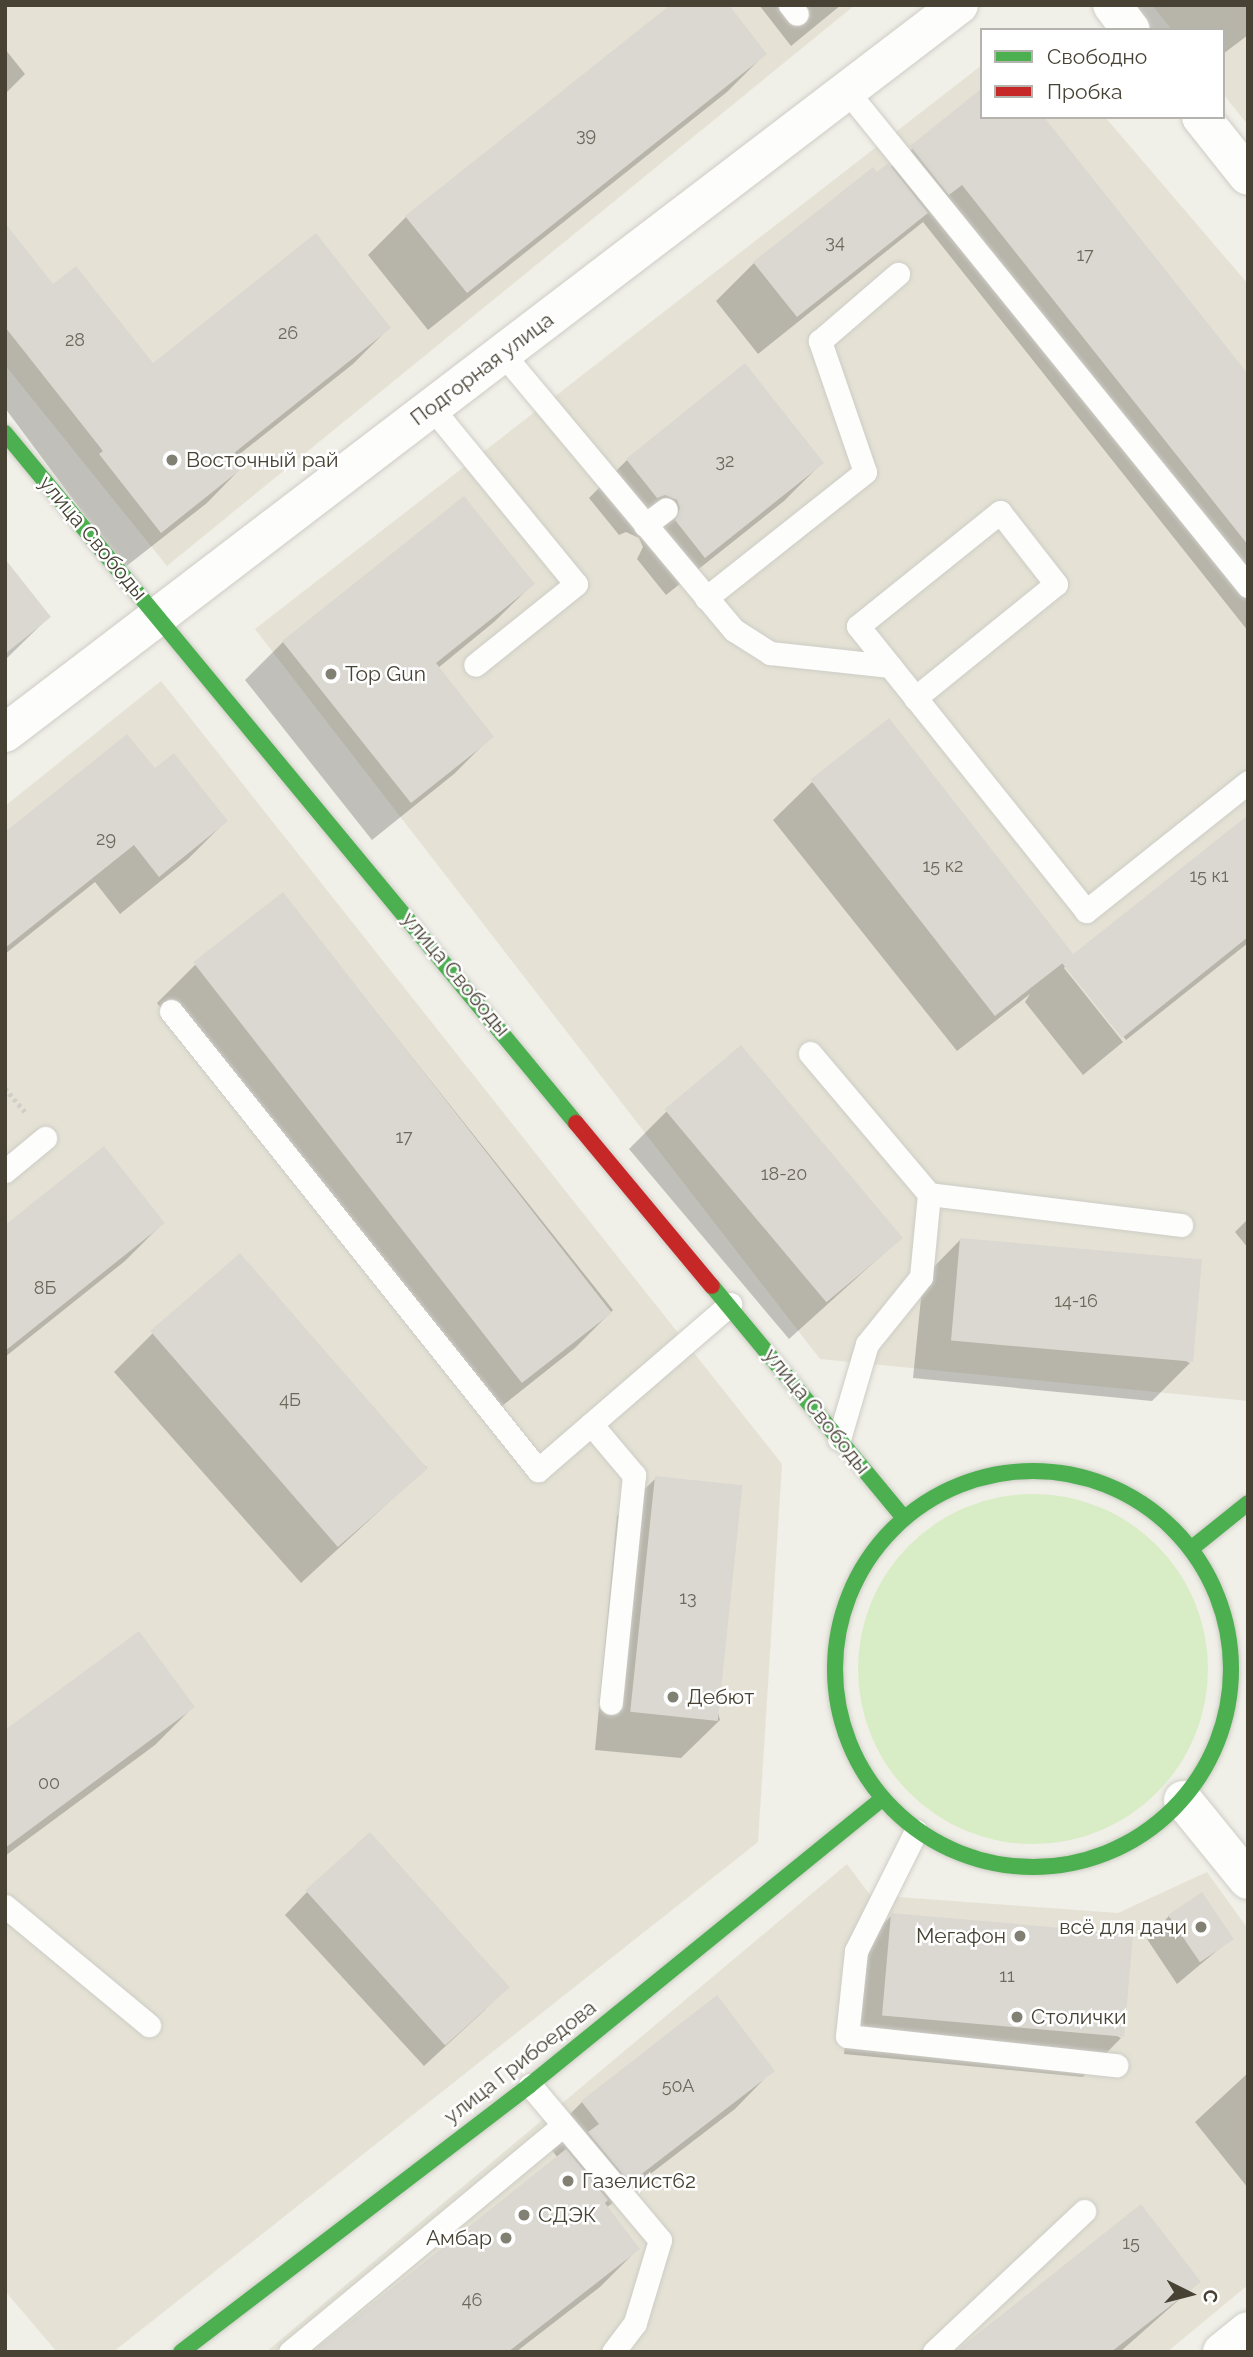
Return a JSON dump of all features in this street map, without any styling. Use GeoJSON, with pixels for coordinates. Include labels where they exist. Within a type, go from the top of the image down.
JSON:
{"type":"FeatureCollection","features":[{"type":"Feature","properties":{"kind":"main road","name":"улица Свободы"},"geometry":{"type":"LineString","coordinates":[[5,433],[730,1304],[903,1517]]}},
{"type":"Feature","properties":{"kind":"main road"},"geometry":{"type":"LineString","coordinates":[[1035,1468],[1110,1486],[1147,1505],[1192,1549],[1227,1620],[1233,1673],[1220,1740],[1183,1800],[1130,1844],[1069,1866],[977,1861],[916,1831],[881,1800],[853,1757],[834,1686],[838,1622],[863,1562],[903,1517],[973,1478],[1035,1468]]}},
{"type":"Feature","properties":{"kind":"main road"},"geometry":{"type":"LineString","coordinates":[[1192,1549],[1248,1503]]}},
{"type":"Feature","properties":{"kind":"main road","name":"улица Грибоедова"},"geometry":{"type":"LineString","coordinates":[[181,2352],[530,2085],[881,1800]]}},
{"type":"Feature","properties":{"kind":"street","name":"Подгорная улица"},"geometry":{"type":"LineString","coordinates":[[5,733],[959,5]]}},
{"type":"Feature","properties":{"kind":"street"},"geometry":{"type":"LineString","coordinates":[[1112,5],[1129,28]]}},
{"type":"Feature","properties":{"kind":"street"},"geometry":{"type":"LineString","coordinates":[[1203,119],[1248,176]]}},
{"type":"Feature","properties":{"kind":"street"},"geometry":{"type":"LineString","coordinates":[[1183,1800],[1248,1880]]}},
{"type":"Feature","properties":{"kind":"street"},"geometry":{"type":"LineString","coordinates":[[1222,2352],[1248,2331]]}},
{"type":"Feature","properties":{"kind":"lane"},"geometry":{"type":"LineString","coordinates":[[847,91],[1248,586]]}},
{"type":"Feature","properties":{"kind":"lane"},"geometry":{"type":"LineString","coordinates":[[706,598],[865,472],[820,341],[898,274]]}},
{"type":"Feature","properties":{"kind":"lane"},"geometry":{"type":"LineString","coordinates":[[503,354],[734,630],[770,653],[890,666]]}},
{"type":"Feature","properties":{"kind":"lane"},"geometry":{"type":"LineString","coordinates":[[432,408],[576,584],[475,665]]}},
{"type":"Feature","properties":{"kind":"lane"},"geometry":{"type":"LineString","coordinates":[[645,525],[666,509]]}},
{"type":"Feature","properties":{"kind":"lane"},"geometry":{"type":"LineString","coordinates":[[915,698],[1056,584],[1000,512],[858,626],[915,698],[1086,911],[1248,782]]}},
{"type":"Feature","properties":{"kind":"lane"},"geometry":{"type":"LineString","coordinates":[[172,1011],[538,1470],[730,1304]]}},
{"type":"Feature","properties":{"kind":"lane"},"geometry":{"type":"LineString","coordinates":[[810,1053],[929,1194],[1181,1225]]}},
{"type":"Feature","properties":{"kind":"lane"},"geometry":{"type":"LineString","coordinates":[[5,1171],[45,1138]]}},
{"type":"Feature","properties":{"kind":"lane"},"geometry":{"type":"LineString","coordinates":[[839,1439],[867,1344],[921,1277],[929,1194]]}},
{"type":"Feature","properties":{"kind":"lane"},"geometry":{"type":"LineString","coordinates":[[591,1424],[634,1475],[611,1703]]}},
{"type":"Feature","properties":{"kind":"lane"},"geometry":{"type":"LineString","coordinates":[[916,1831],[856,1951],[848,2036],[1116,2065]]}},
{"type":"Feature","properties":{"kind":"lane"},"geometry":{"type":"LineString","coordinates":[[5,1906],[149,2025]]}},
{"type":"Feature","properties":{"kind":"lane"},"geometry":{"type":"LineString","coordinates":[[530,2085],[660,2240],[635,2323],[614,2352]]}},
{"type":"Feature","properties":{"kind":"lane"},"geometry":{"type":"LineString","coordinates":[[290,2352],[563,2125]]}},
{"type":"Feature","properties":{"kind":"lane"},"geometry":{"type":"LineString","coordinates":[[934,2352],[1084,2211]]}},
{"type":"Feature","properties":{"kind":"shaded area"},"geometry":{"type":"Polygon","coordinates":[[[5,5],[855,5],[167,566],[5,365],[5,5]]]}},
{"type":"Feature","properties":{"kind":"shaded area"},"geometry":{"type":"Polygon","coordinates":[[[1152,5],[1248,5],[1248,125],[1225,96],[1225,28],[1170,28],[1152,5]]]}},
{"type":"Feature","properties":{"kind":"shaded area"},"geometry":{"type":"Polygon","coordinates":[[[980,67],[980,119],[1107,119],[1248,284],[1248,1401],[820,1359],[255,629],[980,67]]]}},
{"type":"Feature","properties":{"kind":"shaded area"},"geometry":{"type":"Polygon","coordinates":[[[161,681],[782,1464],[758,1842],[113,2352],[57,2352],[5,2291],[5,806],[161,681]]]}},
{"type":"Feature","properties":{"kind":"shaded area"},"geometry":{"type":"Polygon","coordinates":[[[847,1864],[870,1895],[1118,1913],[1207,1872],[1248,1929],[1248,2285],[1167,2352],[266,2352],[847,1864]]]}},
{"type":"Feature","properties":{"kind":"green space"},"geometry":{"type":"Polygon","coordinates":[[[1033,1494],[1084,1502],[1115,1515],[1144,1534],[1168,1558],[1187,1587],[1200,1618],[1208,1669],[1200,1720],[1187,1751],[1168,1780],[1144,1804],[1115,1823],[1084,1836],[1033,1844],[982,1836],[951,1823],[922,1804],[898,1780],[879,1751],[866,1720],[858,1669],[866,1618],[879,1587],[898,1558],[922,1534],[951,1515],[982,1502],[1033,1494]]]}},
{"type":"Feature","properties":{"kind":"building"},"geometry":{"type":"Polygon","coordinates":[[[670,5],[729,5],[767,54],[467,293],[405,216],[670,5]]]}},
{"type":"Feature","properties":{"kind":"building"},"geometry":{"type":"Polygon","coordinates":[[[980,90],[980,119],[1046,119],[1248,374],[1248,545],[962,185],[949,195],[910,146],[980,90]]]}},
{"type":"Feature","properties":{"kind":"building"},"geometry":{"type":"Polygon","coordinates":[[[888,163],[928,213],[797,317],[753,262],[873,167],[877,172],[888,163]]]}},
{"type":"Feature","properties":{"kind":"building"},"geometry":{"type":"Polygon","coordinates":[[[5,223],[53,284],[76,266],[153,363],[316,233],[391,328],[234,453],[245,466],[161,533],[99,454],[103,451],[5,327],[5,223]]]}},
{"type":"Feature","properties":{"kind":"building"},"geometry":{"type":"Polygon","coordinates":[[[745,363],[824,463],[705,558],[675,520],[680,508],[677,500],[665,495],[657,498],[626,459],[745,363]]]}},
{"type":"Feature","properties":{"kind":"building"},"geometry":{"type":"Polygon","coordinates":[[[464,496],[535,584],[436,663],[494,737],[411,803],[282,641],[464,496]]]}},
{"type":"Feature","properties":{"kind":"building"},"geometry":{"type":"Polygon","coordinates":[[[5,559],[51,617],[5,654],[5,559]]]}},
{"type":"Feature","properties":{"kind":"building"},"geometry":{"type":"Polygon","coordinates":[[[889,718],[1074,954],[995,1016],[810,780],[889,718]]]}},
{"type":"Feature","properties":{"kind":"building"},"geometry":{"type":"Polygon","coordinates":[[[127,734],[155,768],[174,753],[228,821],[159,877],[134,845],[5,948],[5,832],[127,734]]]}},
{"type":"Feature","properties":{"kind":"building"},"geometry":{"type":"Polygon","coordinates":[[[1248,815],[1248,937],[1122,1038],[1062,963],[1248,815]]]}},
{"type":"Feature","properties":{"kind":"building"},"geometry":{"type":"Polygon","coordinates":[[[283,892],[612,1313],[522,1383],[193,962],[283,892]]]}},
{"type":"Feature","properties":{"kind":"building"},"geometry":{"type":"Polygon","coordinates":[[[741,1045],[903,1238],[826,1302],[664,1109],[741,1045]]]}},
{"type":"Feature","properties":{"kind":"building"},"geometry":{"type":"Polygon","coordinates":[[[104,1146],[165,1223],[5,1351],[5,1225],[104,1146]]]}},
{"type":"Feature","properties":{"kind":"building"},"geometry":{"type":"Polygon","coordinates":[[[960,1238],[1202,1259],[1193,1362],[951,1341],[960,1238]]]}},
{"type":"Feature","properties":{"kind":"building"},"geometry":{"type":"Polygon","coordinates":[[[240,1253],[428,1469],[338,1547],[150,1331],[240,1253]]]}},
{"type":"Feature","properties":{"kind":"building"},"geometry":{"type":"Polygon","coordinates":[[[655,1476],[743,1485],[718,1721],[630,1712],[655,1476]]]}},
{"type":"Feature","properties":{"kind":"building"},"geometry":{"type":"Polygon","coordinates":[[[139,1631],[195,1707],[5,1848],[5,1730],[139,1631]]]}},
{"type":"Feature","properties":{"kind":"building"},"geometry":{"type":"Polygon","coordinates":[[[370,1832],[510,1987],[445,2046],[305,1890],[370,1832]]]}},
{"type":"Feature","properties":{"kind":"building","name":"всё для дачи"},"geometry":{"type":"Polygon","coordinates":[[[1202,1892],[1234,1939],[1200,1962],[1168,1915],[1202,1892]]]}},
{"type":"Feature","properties":{"kind":"building"},"geometry":{"type":"Polygon","coordinates":[[[891,1913],[1133,1934],[1124,2037],[882,2016],[891,1913]]]}},
{"type":"Feature","properties":{"kind":"building"},"geometry":{"type":"Polygon","coordinates":[[[717,1995],[775,2071],[630,2183],[588,2132],[599,2124],[581,2101],[717,1995]]]}},
{"type":"Feature","properties":{"kind":"building"},"geometry":{"type":"Polygon","coordinates":[[[566,2149],[608,2200],[605,2203],[640,2249],[508,2352],[312,2352],[566,2149]]]}},
{"type":"Feature","properties":{"kind":"building"},"geometry":{"type":"Polygon","coordinates":[[[1141,2204],[1201,2282],[1111,2352],[955,2352],[1141,2204]]]}},
{"type":"Feature","properties":{"kind":"traffic: fast"},"geometry":{"type":"LineString","coordinates":[[5,433],[576,1123]]}},
{"type":"Feature","properties":{"kind":"traffic: fast"},"geometry":{"type":"LineString","coordinates":[[712,1286],[903,1517]]}},
{"type":"Feature","properties":{"kind":"traffic: fast"},"geometry":{"type":"LineString","coordinates":[[1033,1471],[1072,1475],[1109,1486],[1143,1504],[1173,1529],[1198,1559],[1216,1593],[1227,1630],[1231,1669],[1227,1708],[1216,1745],[1198,1779],[1173,1809],[1143,1834],[1109,1852],[1072,1863],[1033,1867],[994,1863],[957,1852],[923,1834],[893,1809],[868,1779],[850,1745],[839,1708],[835,1669],[839,1630],[850,1593],[868,1559],[893,1529],[923,1504],[957,1486],[994,1475],[1033,1471]]}},
{"type":"Feature","properties":{"kind":"traffic: fast"},"geometry":{"type":"LineString","coordinates":[[1192,1548],[1248,1503]]}},
{"type":"Feature","properties":{"kind":"traffic: fast"},"geometry":{"type":"LineString","coordinates":[[181,2352],[530,2085],[881,1800]]}},
{"type":"Feature","properties":{"kind":"traffic: jam"},"geometry":{"type":"LineString","coordinates":[[576,1123],[712,1286]]}},
{"type":"Feature","properties":{"kind":"place","name":"Восточный рай"},"geometry":{"type":"Point","coordinates":[172,460]}},
{"type":"Feature","properties":{"kind":"place","name":"Top Gun"},"geometry":{"type":"Point","coordinates":[331,674]}},
{"type":"Feature","properties":{"kind":"place","name":"Дебют"},"geometry":{"type":"Point","coordinates":[673,1697]}},
{"type":"Feature","properties":{"kind":"place","name":"всё для дачи"},"geometry":{"type":"Point","coordinates":[1201,1927]}},
{"type":"Feature","properties":{"kind":"place","name":"Мегафон"},"geometry":{"type":"Point","coordinates":[1020,1936]}},
{"type":"Feature","properties":{"kind":"place","name":"Столички"},"geometry":{"type":"Point","coordinates":[1017,2017]}},
{"type":"Feature","properties":{"kind":"place","name":"Газелист62"},"geometry":{"type":"Point","coordinates":[568,2181]}},
{"type":"Feature","properties":{"kind":"place","name":"СДЭК"},"geometry":{"type":"Point","coordinates":[524,2215]}},
{"type":"Feature","properties":{"kind":"place","name":"Амбар"},"geometry":{"type":"Point","coordinates":[506,2238]}}]}
